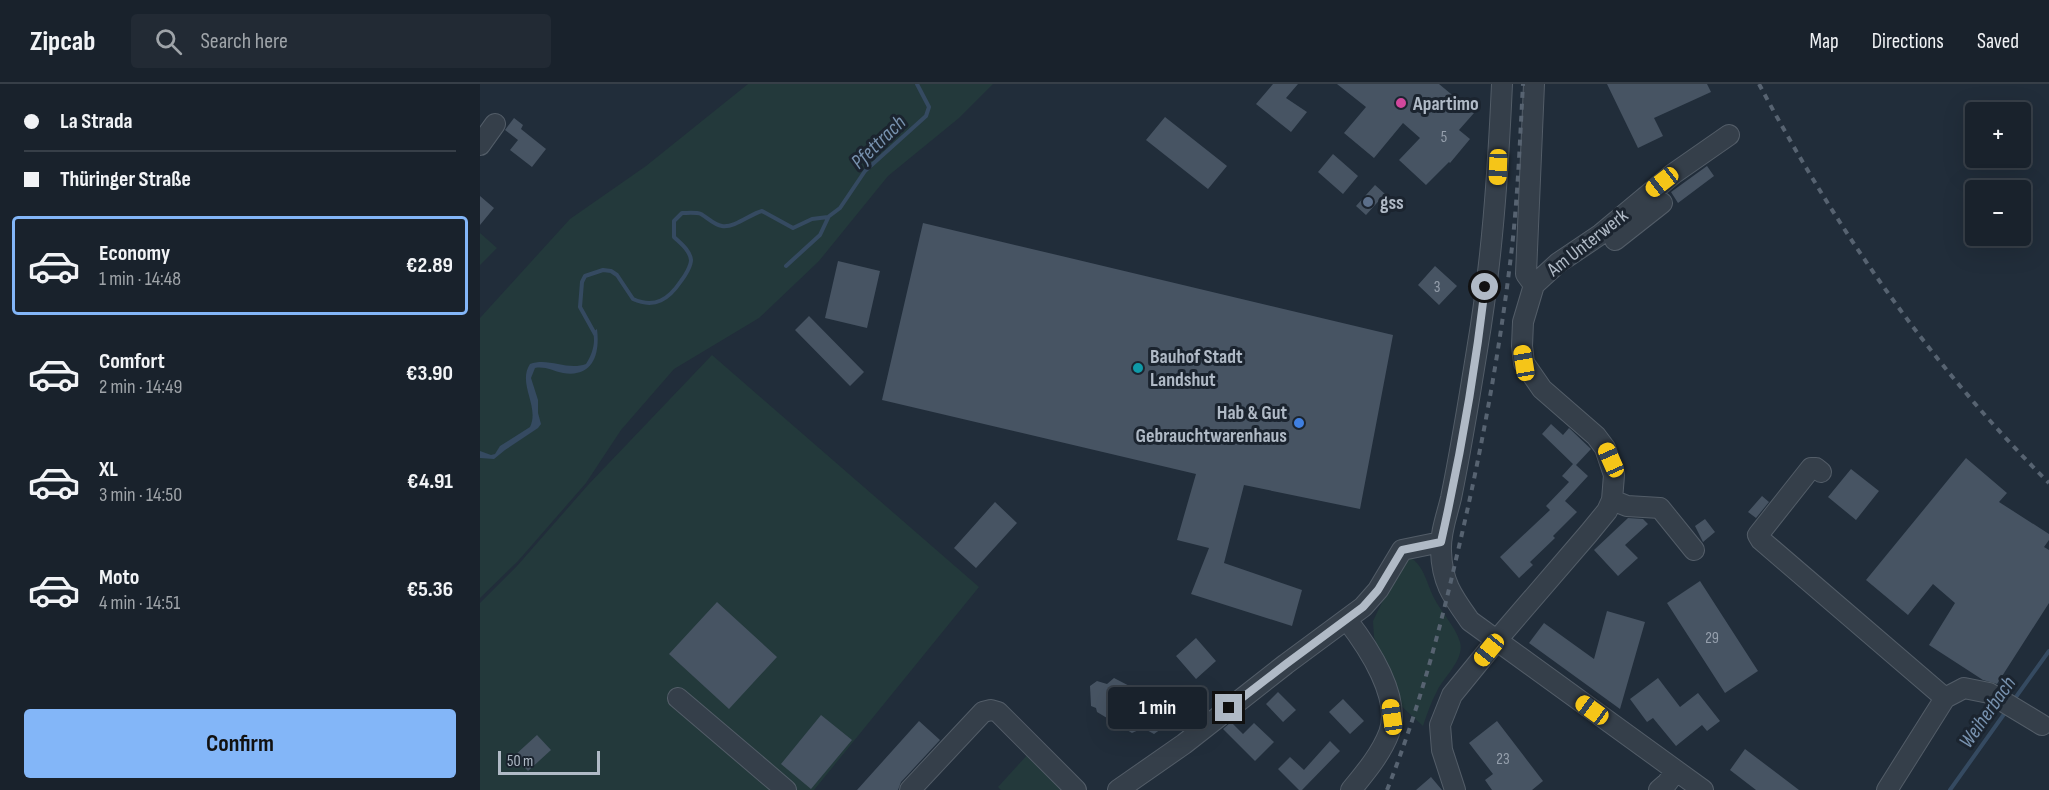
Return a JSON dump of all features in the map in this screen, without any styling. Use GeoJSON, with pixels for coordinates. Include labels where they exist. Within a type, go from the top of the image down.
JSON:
{"type":"FeatureCollection","features":[{"type":"Feature","properties":{"kind":"street"},"geometry":{"type":"LineString","coordinates":[[1502,84],[1497,188],[1478,348],[1441,542],[1443,572],[1449,591],[1470,621],[1703,790]]}},
{"type":"Feature","properties":{"kind":"street"},"geometry":{"type":"LineString","coordinates":[[1534,84],[1526,274],[1534,285]]}},
{"type":"Feature","properties":{"kind":"street"},"geometry":{"type":"LineString","coordinates":[[480,145],[495,124]]}},
{"type":"Feature","properties":{"kind":"street","name":"Am Unterwerk"},"geometry":{"type":"LineString","coordinates":[[1612,500],[1614,475],[1605,448],[1596,436],[1542,389],[1524,363],[1523,322],[1534,285],[1558,262],[1600,234],[1662,202],[1729,135]]}},
{"type":"Feature","properties":{"kind":"street"},"geometry":{"type":"LineString","coordinates":[[1615,240],[1662,202]]}},
{"type":"Feature","properties":{"kind":"street"},"geometry":{"type":"LineString","coordinates":[[1821,472],[1816,468],[1811,468],[1758,535],[1945,698]]}},
{"type":"Feature","properties":{"kind":"street"},"geometry":{"type":"LineString","coordinates":[[1455,790],[1442,750],[1440,725],[1452,695],[1589,533],[1607,511],[1612,500],[1627,506],[1660,508],[1694,550]]}},
{"type":"Feature","properties":{"kind":"street"},"geometry":{"type":"LineString","coordinates":[[1118,790],[1184,744],[1363,607],[1378,590],[1402,550],[1441,542]]}},
{"type":"Feature","properties":{"kind":"street"},"geometry":{"type":"LineString","coordinates":[[1347,620],[1362,639],[1385,684],[1392,717],[1390,731],[1382,750],[1351,790]]}},
{"type":"Feature","properties":{"kind":"street"},"geometry":{"type":"LineString","coordinates":[[1887,790],[1945,698],[1964,688],[1989,693],[2010,706],[2047,722]]}},
{"type":"Feature","properties":{"kind":"street"},"geometry":{"type":"LineString","coordinates":[[678,698],[786,790]]}},
{"type":"Feature","properties":{"kind":"street"},"geometry":{"type":"LineString","coordinates":[[910,790],[983,712],[991,710],[998,712],[1076,790]]}},
{"type":"Feature","properties":{"kind":"street"},"geometry":{"type":"LineString","coordinates":[[1659,790],[1676,771]]}},
{"type":"Feature","properties":{"kind":"green space"},"geometry":{"type":"Polygon","coordinates":[[[748,84],[993,84],[959,118],[888,176],[819,261],[759,318],[674,369],[621,430],[586,483],[518,561],[480,598],[480,318],[570,219],[646,166],[748,84]]]}},
{"type":"Feature","properties":{"kind":"green space"},"geometry":{"type":"Polygon","coordinates":[[[480,233],[497,248],[480,265],[480,233]]]}},
{"type":"Feature","properties":{"kind":"green space"},"geometry":{"type":"Polygon","coordinates":[[[712,355],[979,587],[814,790],[480,790],[480,603],[712,355]]]}},
{"type":"Feature","properties":{"kind":"green space"},"geometry":{"type":"Polygon","coordinates":[[[1411,558],[1422,570],[1440,609],[1458,636],[1461,648],[1457,661],[1435,695],[1423,726],[1398,703],[1374,637],[1373,621],[1403,564],[1411,558]]]}},
{"type":"Feature","properties":{"kind":"green space"},"geometry":{"type":"Polygon","coordinates":[[[1029,753],[1069,790],[1001,790],[998,787],[1029,753]]]}},
{"type":"Feature","properties":{"kind":"water"},"geometry":{"type":"Polygon","coordinates":[[[597,329],[596,355],[593,362],[582,372],[573,374],[535,368],[531,378],[538,400],[541,424],[538,428],[494,459],[480,458],[480,451],[495,454],[500,446],[530,427],[532,411],[526,379],[530,364],[544,362],[579,366],[586,364],[593,349],[593,332],[597,329]]]}},
{"type":"Feature","properties":{"kind":"building"},"geometry":{"type":"Polygon","coordinates":[[[1273,84],[1298,84],[1286,98],[1307,112],[1291,132],[1256,104],[1273,84]]]}},
{"type":"Feature","properties":{"kind":"building"},"geometry":{"type":"Polygon","coordinates":[[[1337,84],[1439,84],[1474,113],[1459,130],[1470,139],[1450,163],[1426,185],[1399,160],[1420,138],[1403,123],[1374,158],[1344,133],[1366,107],[1337,84]]]}},
{"type":"Feature","properties":{"kind":"building"},"geometry":{"type":"Polygon","coordinates":[[[1607,84],[1707,84],[1711,92],[1654,118],[1663,136],[1638,148],[1607,84]]]}},
{"type":"Feature","properties":{"kind":"building"},"geometry":{"type":"Polygon","coordinates":[[[1165,117],[1227,166],[1208,189],[1146,140],[1165,117]]]}},
{"type":"Feature","properties":{"kind":"building"},"geometry":{"type":"Polygon","coordinates":[[[514,118],[523,125],[521,129],[546,149],[532,167],[510,150],[518,140],[505,130],[514,118]]]}},
{"type":"Feature","properties":{"kind":"building"},"geometry":{"type":"Polygon","coordinates":[[[1333,154],[1358,176],[1343,194],[1318,172],[1333,154]]]}},
{"type":"Feature","properties":{"kind":"building"},"geometry":{"type":"Polygon","coordinates":[[[1707,166],[1714,176],[1678,203],[1671,192],[1707,166]]]}},
{"type":"Feature","properties":{"kind":"building"},"geometry":{"type":"Polygon","coordinates":[[[1375,185],[1385,194],[1366,215],[1356,206],[1375,185]]]}},
{"type":"Feature","properties":{"kind":"building"},"geometry":{"type":"Polygon","coordinates":[[[480,196],[494,208],[480,225],[480,196]]]}},
{"type":"Feature","properties":{"kind":"building","name":"Bauhof Stadt Landshut"},"geometry":{"type":"Polygon","coordinates":[[[923,223],[1393,335],[1360,509],[1244,485],[1224,563],[1302,590],[1292,626],[1191,594],[1209,548],[1177,540],[1196,474],[882,400],[923,223]]]}},
{"type":"Feature","properties":{"kind":"building"},"geometry":{"type":"Polygon","coordinates":[[[838,261],[880,271],[867,328],[825,318],[838,261]]]}},
{"type":"Feature","properties":{"kind":"building"},"geometry":{"type":"Polygon","coordinates":[[[1435,266],[1457,286],[1439,305],[1418,285],[1435,266]]]}},
{"type":"Feature","properties":{"kind":"building"},"geometry":{"type":"Polygon","coordinates":[[[809,316],[864,372],[850,386],[795,330],[809,316]]]}},
{"type":"Feature","properties":{"kind":"building"},"geometry":{"type":"Polygon","coordinates":[[[1551,424],[1563,435],[1569,428],[1591,449],[1576,465],[1588,476],[1565,501],[1577,512],[1530,562],[1533,565],[1519,578],[1500,557],[1550,510],[1546,506],[1569,482],[1562,476],[1573,464],[1542,434],[1551,424]]]}},
{"type":"Feature","properties":{"kind":"building"},"geometry":{"type":"Polygon","coordinates":[[[1966,458],[2007,493],[1999,502],[2049,534],[2049,540],[2044,547],[2049,550],[2049,603],[1997,684],[1983,680],[1929,645],[1955,603],[1933,584],[1908,615],[1866,580],[1966,458]]]}},
{"type":"Feature","properties":{"kind":"building"},"geometry":{"type":"Polygon","coordinates":[[[1851,469],[1879,491],[1856,520],[1828,497],[1851,469]]]}},
{"type":"Feature","properties":{"kind":"building"},"geometry":{"type":"Polygon","coordinates":[[[1762,496],[1769,502],[1756,518],[1748,512],[1762,496]]]}},
{"type":"Feature","properties":{"kind":"building"},"geometry":{"type":"Polygon","coordinates":[[[995,502],[1017,523],[976,568],[954,548],[995,502]]]}},
{"type":"Feature","properties":{"kind":"building"},"geometry":{"type":"Polygon","coordinates":[[[1628,518],[1643,519],[1648,524],[1625,545],[1638,558],[1618,576],[1594,550],[1628,518]]]}},
{"type":"Feature","properties":{"kind":"building"},"geometry":{"type":"Polygon","coordinates":[[[1705,519],[1715,532],[1703,542],[1695,526],[1705,519]]]}},
{"type":"Feature","properties":{"kind":"building"},"geometry":{"type":"Polygon","coordinates":[[[1700,581],[1758,671],[1725,693],[1667,603],[1700,581]]]}},
{"type":"Feature","properties":{"kind":"building"},"geometry":{"type":"Polygon","coordinates":[[[717,602],[777,657],[729,709],[669,654],[717,602]]]}},
{"type":"Feature","properties":{"kind":"building"},"geometry":{"type":"Polygon","coordinates":[[[1607,611],[1645,622],[1620,709],[1529,643],[1544,623],[1594,659],[1607,611]]]}},
{"type":"Feature","properties":{"kind":"building"},"geometry":{"type":"Polygon","coordinates":[[[1196,638],[1216,661],[1196,679],[1176,656],[1196,638]]]}},
{"type":"Feature","properties":{"kind":"building"},"geometry":{"type":"Polygon","coordinates":[[[1114,678],[1157,702],[1157,708],[1162,710],[1161,714],[1173,718],[1161,724],[1161,729],[1154,734],[1143,728],[1132,733],[1097,712],[1096,708],[1091,706],[1090,686],[1097,681],[1107,684],[1114,678]]]}},
{"type":"Feature","properties":{"kind":"building"},"geometry":{"type":"Polygon","coordinates":[[[1658,678],[1680,707],[1698,693],[1720,721],[1707,731],[1702,725],[1676,746],[1653,718],[1647,722],[1630,699],[1658,678]]]}},
{"type":"Feature","properties":{"kind":"building"},"geometry":{"type":"Polygon","coordinates":[[[1195,689],[1204,698],[1197,706],[1187,698],[1195,689]]]}},
{"type":"Feature","properties":{"kind":"building"},"geometry":{"type":"Polygon","coordinates":[[[1278,692],[1296,710],[1283,722],[1266,704],[1278,692]]]}},
{"type":"Feature","properties":{"kind":"building"},"geometry":{"type":"Polygon","coordinates":[[[1343,699],[1364,721],[1350,734],[1329,712],[1343,699]]]}},
{"type":"Feature","properties":{"kind":"building"},"geometry":{"type":"Polygon","coordinates":[[[821,715],[852,740],[811,789],[781,764],[821,715]]]}},
{"type":"Feature","properties":{"kind":"building"},"geometry":{"type":"Polygon","coordinates":[[[919,721],[940,740],[901,782],[898,790],[857,790],[919,721]]]}},
{"type":"Feature","properties":{"kind":"building"},"geometry":{"type":"Polygon","coordinates":[[[1497,721],[1543,781],[1532,790],[1492,790],[1485,780],[1493,774],[1469,743],[1497,721]]]}},
{"type":"Feature","properties":{"kind":"building"},"geometry":{"type":"Polygon","coordinates":[[[1231,722],[1243,734],[1254,723],[1274,742],[1255,761],[1223,729],[1231,722]]]}},
{"type":"Feature","properties":{"kind":"building"},"geometry":{"type":"Polygon","coordinates":[[[537,735],[551,750],[528,771],[514,756],[537,735]]]}},
{"type":"Feature","properties":{"kind":"building"},"geometry":{"type":"Polygon","coordinates":[[[1330,741],[1340,751],[1302,790],[1299,790],[1278,769],[1290,757],[1304,770],[1330,741]]]}},
{"type":"Feature","properties":{"kind":"building"},"geometry":{"type":"Polygon","coordinates":[[[1745,749],[1799,790],[1756,790],[1730,770],[1745,749]]]}},
{"type":"Feature","properties":{"kind":"building"},"geometry":{"type":"Polygon","coordinates":[[[1431,777],[1442,790],[1416,790],[1431,777]]]}},
{"type":"Feature","properties":{"kind":"waterway","name":"Pfettrach"},"geometry":{"type":"LineString","coordinates":[[595,334],[580,307],[582,282],[585,276],[603,270],[611,271],[617,275],[633,299],[648,303],[655,302],[672,293],[690,265],[689,253],[674,237],[674,221],[682,213],[699,213],[716,224],[727,226],[762,211],[793,228],[812,219],[828,217],[840,208],[865,171],[926,116],[929,107],[917,84]]}},
{"type":"Feature","properties":{"kind":"waterway","name":"Pfettrach"},"geometry":{"type":"LineString","coordinates":[[786,266],[820,235],[828,218]]}},
{"type":"Feature","properties":{"kind":"waterway","name":"Weiherbach"},"geometry":{"type":"LineString","coordinates":[[2013,701],[2049,651]]}},
{"type":"Feature","properties":{"kind":"waterway","name":"Weiherbach"},"geometry":{"type":"LineString","coordinates":[[1950,790],[2007,710]]}},
{"type":"Feature","properties":{"kind":"railway"},"geometry":{"type":"LineString","coordinates":[[1387,790],[1418,704],[1435,644],[1482,441],[1496,364],[1512,247],[1523,84]]}},
{"type":"Feature","properties":{"kind":"railway"},"geometry":{"type":"LineString","coordinates":[[1759,84],[1820,191],[1889,294],[1965,392],[2049,483]]}},
{"type":"Feature","properties":{"kind":"place","name":"Apartimo"},"geometry":{"type":"Point","coordinates":[1401,103]}},
{"type":"Feature","properties":{"kind":"place","name":"gss"},"geometry":{"type":"Point","coordinates":[1368,202]}},
{"type":"Feature","properties":{"kind":"place","name":"Bauhof Stadt Landshut"},"geometry":{"type":"Point","coordinates":[1138,368]}},
{"type":"Feature","properties":{"kind":"place","name":"Hab & Gut Gebrauchtwarenhaus"},"geometry":{"type":"Point","coordinates":[1299,423]}},
{"type":"Feature","properties":{"kind":"route"},"geometry":{"type":"LineString","coordinates":[[1229,708],[1363,607],[1378,590],[1402,550],[1441,542],[1478,348],[1485,287]]}}]}
